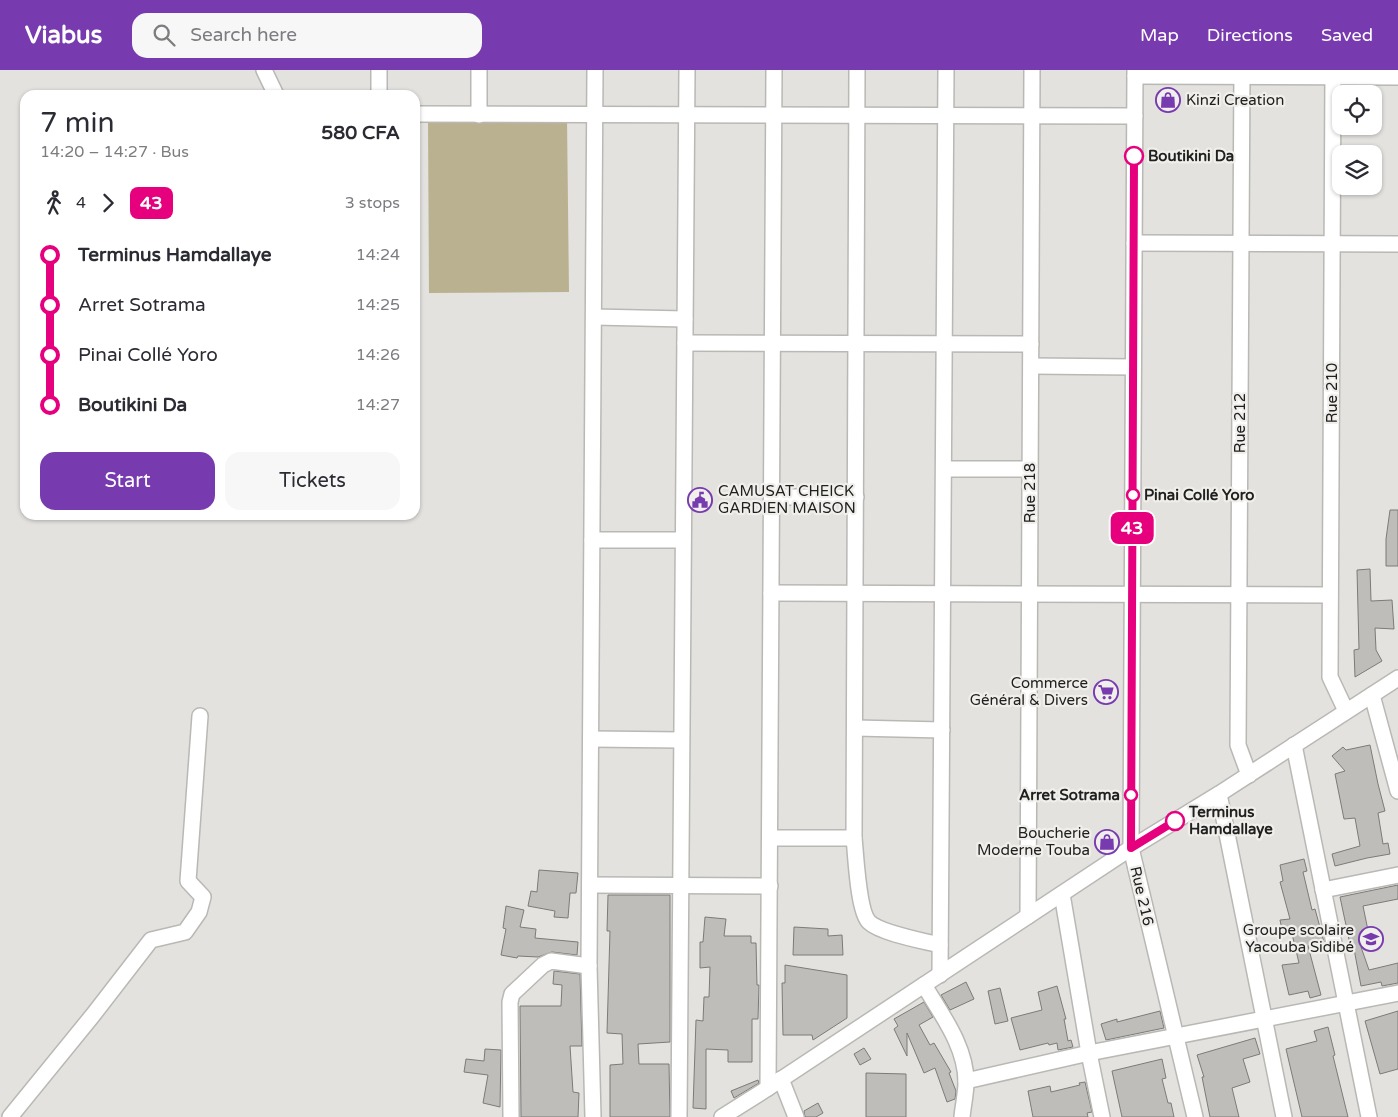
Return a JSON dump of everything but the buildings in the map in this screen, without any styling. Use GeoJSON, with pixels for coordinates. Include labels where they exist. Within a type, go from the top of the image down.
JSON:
{"type":"FeatureCollection","features":[{"type":"Feature","properties":{"kind":"street"},"geometry":{"type":"LineString","coordinates":[[378,90],[379,70]]}},
{"type":"Feature","properties":{"kind":"street"},"geometry":{"type":"LineString","coordinates":[[478,115],[479,70]]}},
{"type":"Feature","properties":{"kind":"street"},"geometry":{"type":"LineString","coordinates":[[593,1117],[589,966],[595,70]]}},
{"type":"Feature","properties":{"kind":"street"},"geometry":{"type":"LineString","coordinates":[[679,1117],[687,70]]}},
{"type":"Feature","properties":{"kind":"street"},"geometry":{"type":"LineString","coordinates":[[768,1088],[774,70]]}},
{"type":"Feature","properties":{"kind":"street"},"geometry":{"type":"LineString","coordinates":[[857,70],[854,838],[862,910],[869,922],[879,928],[940,945]]}},
{"type":"Feature","properties":{"kind":"street"},"geometry":{"type":"LineString","coordinates":[[940,975],[946,70]]}},
{"type":"Feature","properties":{"kind":"street","name":"Rue 218"},"geometry":{"type":"LineString","coordinates":[[1028,916],[1032,70]]}},
{"type":"Feature","properties":{"kind":"street"},"geometry":{"type":"LineString","coordinates":[[267,73],[274,90]]}},
{"type":"Feature","properties":{"kind":"street"},"geometry":{"type":"LineString","coordinates":[[1135,73],[1333,73],[1398,77]]}},
{"type":"Feature","properties":{"kind":"street","name":"Rue 216"},"geometry":{"type":"LineString","coordinates":[[1135,73],[1131,848],[1195,1117]]}},
{"type":"Feature","properties":{"kind":"street","name":"Rue 212"},"geometry":{"type":"LineString","coordinates":[[1242,73],[1238,745],[1249,775]]}},
{"type":"Feature","properties":{"kind":"street","name":"Rue 210"},"geometry":{"type":"LineString","coordinates":[[1333,73],[1330,677],[1346,711]]}},
{"type":"Feature","properties":{"kind":"street"},"geometry":{"type":"LineString","coordinates":[[420,114],[1135,116]]}},
{"type":"Feature","properties":{"kind":"street"},"geometry":{"type":"LineString","coordinates":[[1134,243],[1398,244]]}},
{"type":"Feature","properties":{"kind":"street"},"geometry":{"type":"LineString","coordinates":[[594,317],[685,318]]}},
{"type":"Feature","properties":{"kind":"street"},"geometry":{"type":"LineString","coordinates":[[685,344],[1031,344]]}},
{"type":"Feature","properties":{"kind":"street"},"geometry":{"type":"LineString","coordinates":[[1031,366],[1133,367]]}},
{"type":"Feature","properties":{"kind":"street"},"geometry":{"type":"LineString","coordinates":[[944,469],[1030,469]]}},
{"type":"Feature","properties":{"kind":"street"},"geometry":{"type":"LineString","coordinates":[[772,497],[856,497]]}},
{"type":"Feature","properties":{"kind":"street"},"geometry":{"type":"LineString","coordinates":[[592,540],[683,540]]}},
{"type":"Feature","properties":{"kind":"street"},"geometry":{"type":"LineString","coordinates":[[771,594],[1330,595]]}},
{"type":"Feature","properties":{"kind":"street"},"geometry":{"type":"LineString","coordinates":[[722,1117],[781,1080],[1131,848],[1249,775],[1398,678]]}},
{"type":"Feature","properties":{"kind":"street"},"geometry":{"type":"LineString","coordinates":[[1372,695],[1398,791]]}},
{"type":"Feature","properties":{"kind":"street"},"geometry":{"type":"LineString","coordinates":[[10,1117],[151,940],[185,932],[199,912],[202,897],[188,881],[200,716]]}},
{"type":"Feature","properties":{"kind":"street"},"geometry":{"type":"LineString","coordinates":[[855,728],[942,730]]}},
{"type":"Feature","properties":{"kind":"street"},"geometry":{"type":"LineString","coordinates":[[591,739],[681,740]]}},
{"type":"Feature","properties":{"kind":"street"},"geometry":{"type":"LineString","coordinates":[[1294,745],[1369,1117]]}},
{"type":"Feature","properties":{"kind":"street"},"geometry":{"type":"LineString","coordinates":[[1219,794],[1284,1117]]}},
{"type":"Feature","properties":{"kind":"street"},"geometry":{"type":"LineString","coordinates":[[770,838],[854,838]]}},
{"type":"Feature","properties":{"kind":"street"},"geometry":{"type":"LineString","coordinates":[[1323,890],[1398,875]]}},
{"type":"Feature","properties":{"kind":"street"},"geometry":{"type":"LineString","coordinates":[[590,885],[770,886]]}},
{"type":"Feature","properties":{"kind":"street"},"geometry":{"type":"LineString","coordinates":[[1062,894],[1102,1117]]}},
{"type":"Feature","properties":{"kind":"street"},"geometry":{"type":"LineString","coordinates":[[511,1117],[510,1002],[512,994],[543,965],[551,961],[589,966]]}},
{"type":"Feature","properties":{"kind":"street"},"geometry":{"type":"LineString","coordinates":[[924,985],[960,1050],[966,1081],[962,1117]]}},
{"type":"Feature","properties":{"kind":"street"},"geometry":{"type":"LineString","coordinates":[[966,1081],[1089,1053],[1398,993]]}},
{"type":"Feature","properties":{"kind":"street"},"geometry":{"type":"LineString","coordinates":[[781,1080],[796,1117]]}},
{"type":"Feature","properties":{"kind":"shaded area"},"geometry":{"type":"Polygon","coordinates":[[[567,119],[569,292],[429,293],[428,121],[567,119]]]}},
{"type":"Feature","properties":{"kind":"bus line","name":"43"},"geometry":{"type":"LineString","coordinates":[[1134,156],[1131,848],[1175,821]]}},
{"type":"Feature","properties":{"kind":"place","name":"Kinzi Creation"},"geometry":{"type":"Point","coordinates":[1168,100]}},
{"type":"Feature","properties":{"kind":"place","name":"Boutikini Da"},"geometry":{"type":"Point","coordinates":[1134,156]}},
{"type":"Feature","properties":{"kind":"place","name":"Pinai Collé Yoro"},"geometry":{"type":"Point","coordinates":[1133,495]}},
{"type":"Feature","properties":{"kind":"place","name":"CAMUSAT CHEICK GARDIEN MAISON"},"geometry":{"type":"Point","coordinates":[700,500]}},
{"type":"Feature","properties":{"kind":"place","name":"Commerce Général & Divers"},"geometry":{"type":"Point","coordinates":[1106,692]}},
{"type":"Feature","properties":{"kind":"place","name":"Arret Sotrama"},"geometry":{"type":"Point","coordinates":[1131,795]}},
{"type":"Feature","properties":{"kind":"place","name":"Terminus Hamdallaye"},"geometry":{"type":"Point","coordinates":[1175,821]}},
{"type":"Feature","properties":{"kind":"place","name":"Boucherie Moderne Touba"},"geometry":{"type":"Point","coordinates":[1107,842]}},
{"type":"Feature","properties":{"kind":"place","name":"Groupe scolaire Yacouba Sidibé"},"geometry":{"type":"Point","coordinates":[1371,939]}}]}
